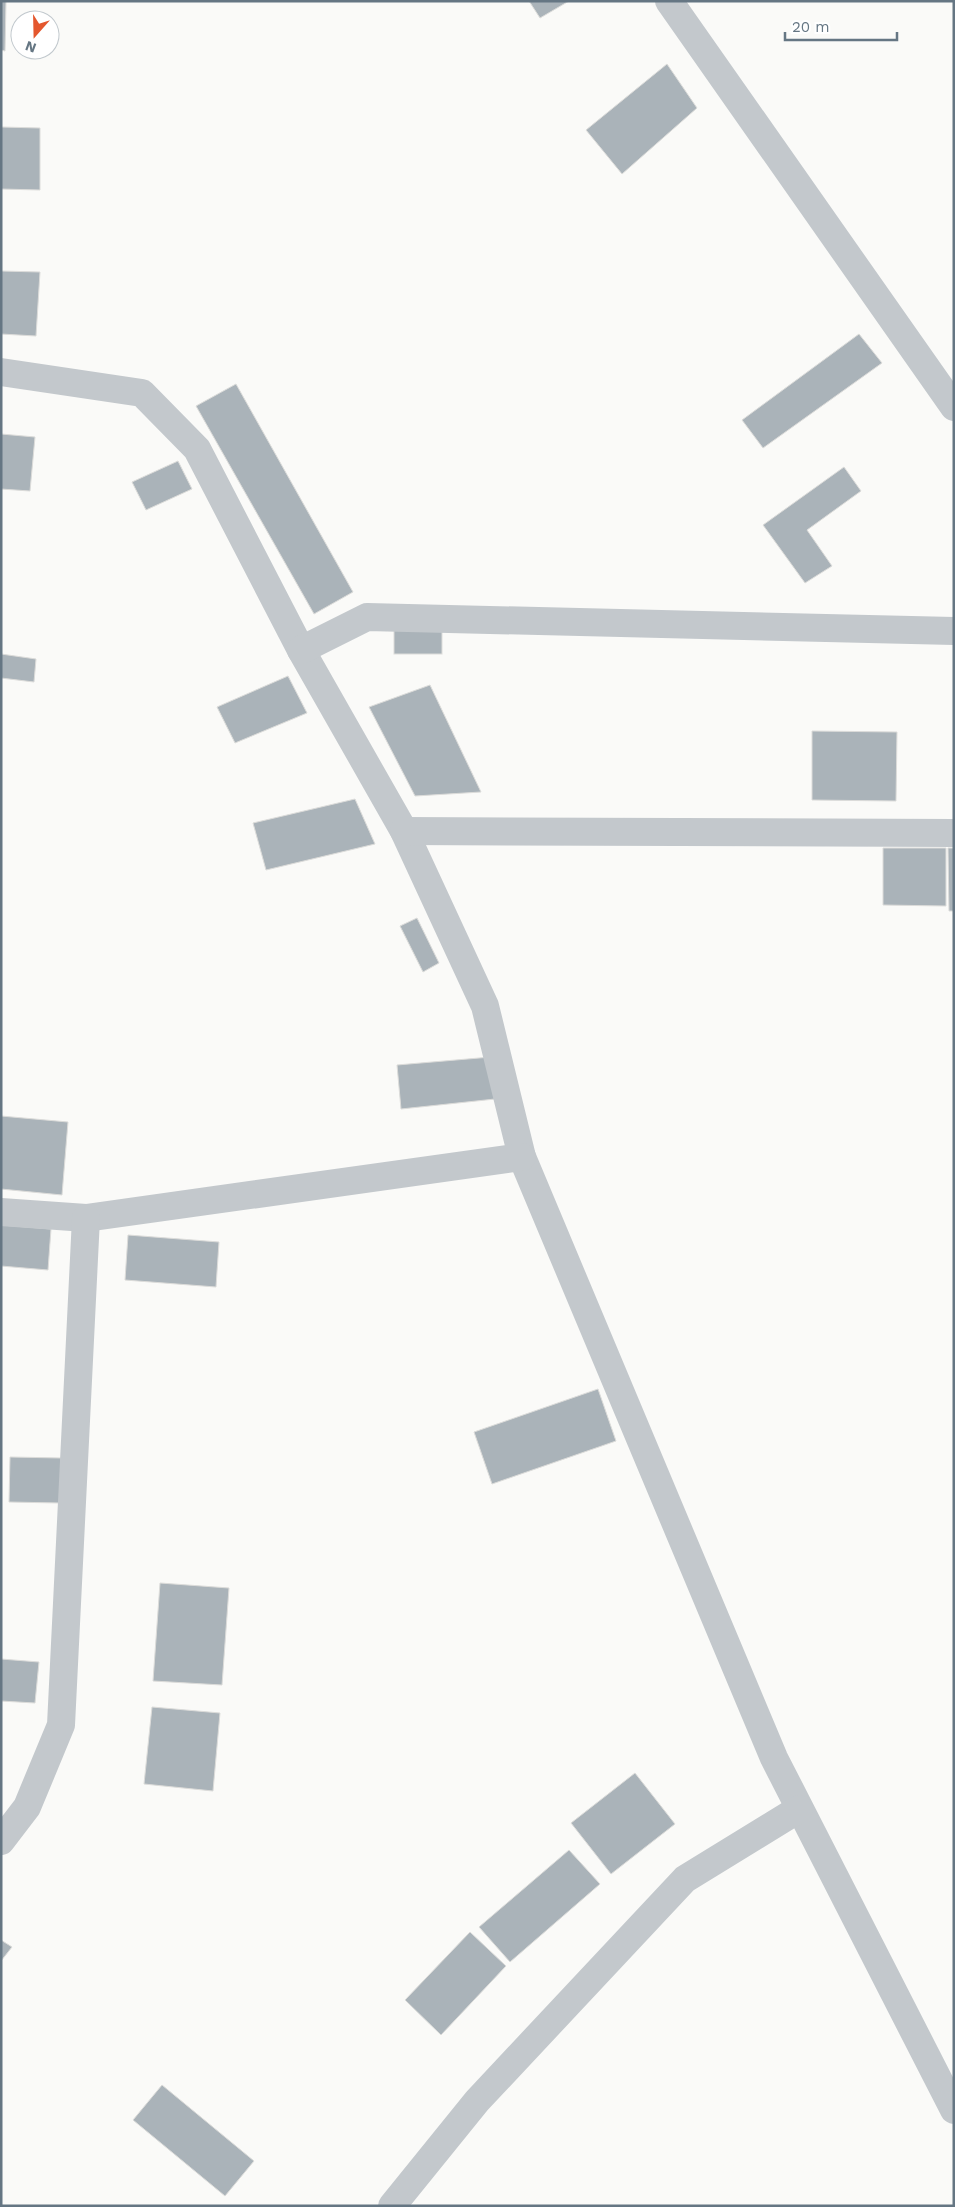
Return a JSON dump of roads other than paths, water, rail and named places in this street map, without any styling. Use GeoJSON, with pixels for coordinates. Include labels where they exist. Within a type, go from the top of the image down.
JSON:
{"type":"FeatureCollection","features":[{"type":"Feature","properties":{"kind":"street"},"geometry":{"type":"LineString","coordinates":[[669,1],[954,407]]}},
{"type":"Feature","properties":{"kind":"street"},"geometry":{"type":"LineString","coordinates":[[1,372],[142,393],[197,449],[301,650],[404,832],[485,1006],[522,1157],[774,1758],[954,2110]]}},
{"type":"Feature","properties":{"kind":"street"},"geometry":{"type":"LineString","coordinates":[[301,650],[367,618],[954,631]]}},
{"type":"Feature","properties":{"kind":"street"},"geometry":{"type":"LineString","coordinates":[[404,832],[954,833]]}},
{"type":"Feature","properties":{"kind":"street"},"geometry":{"type":"LineString","coordinates":[[1,1212],[86,1218],[522,1157]]}},
{"type":"Feature","properties":{"kind":"street"},"geometry":{"type":"LineString","coordinates":[[1,1841],[27,1807],[61,1725],[86,1218]]}},
{"type":"Feature","properties":{"kind":"street"},"geometry":{"type":"LineString","coordinates":[[392,2206],[477,2101],[685,1879],[800,1809]]}}]}
